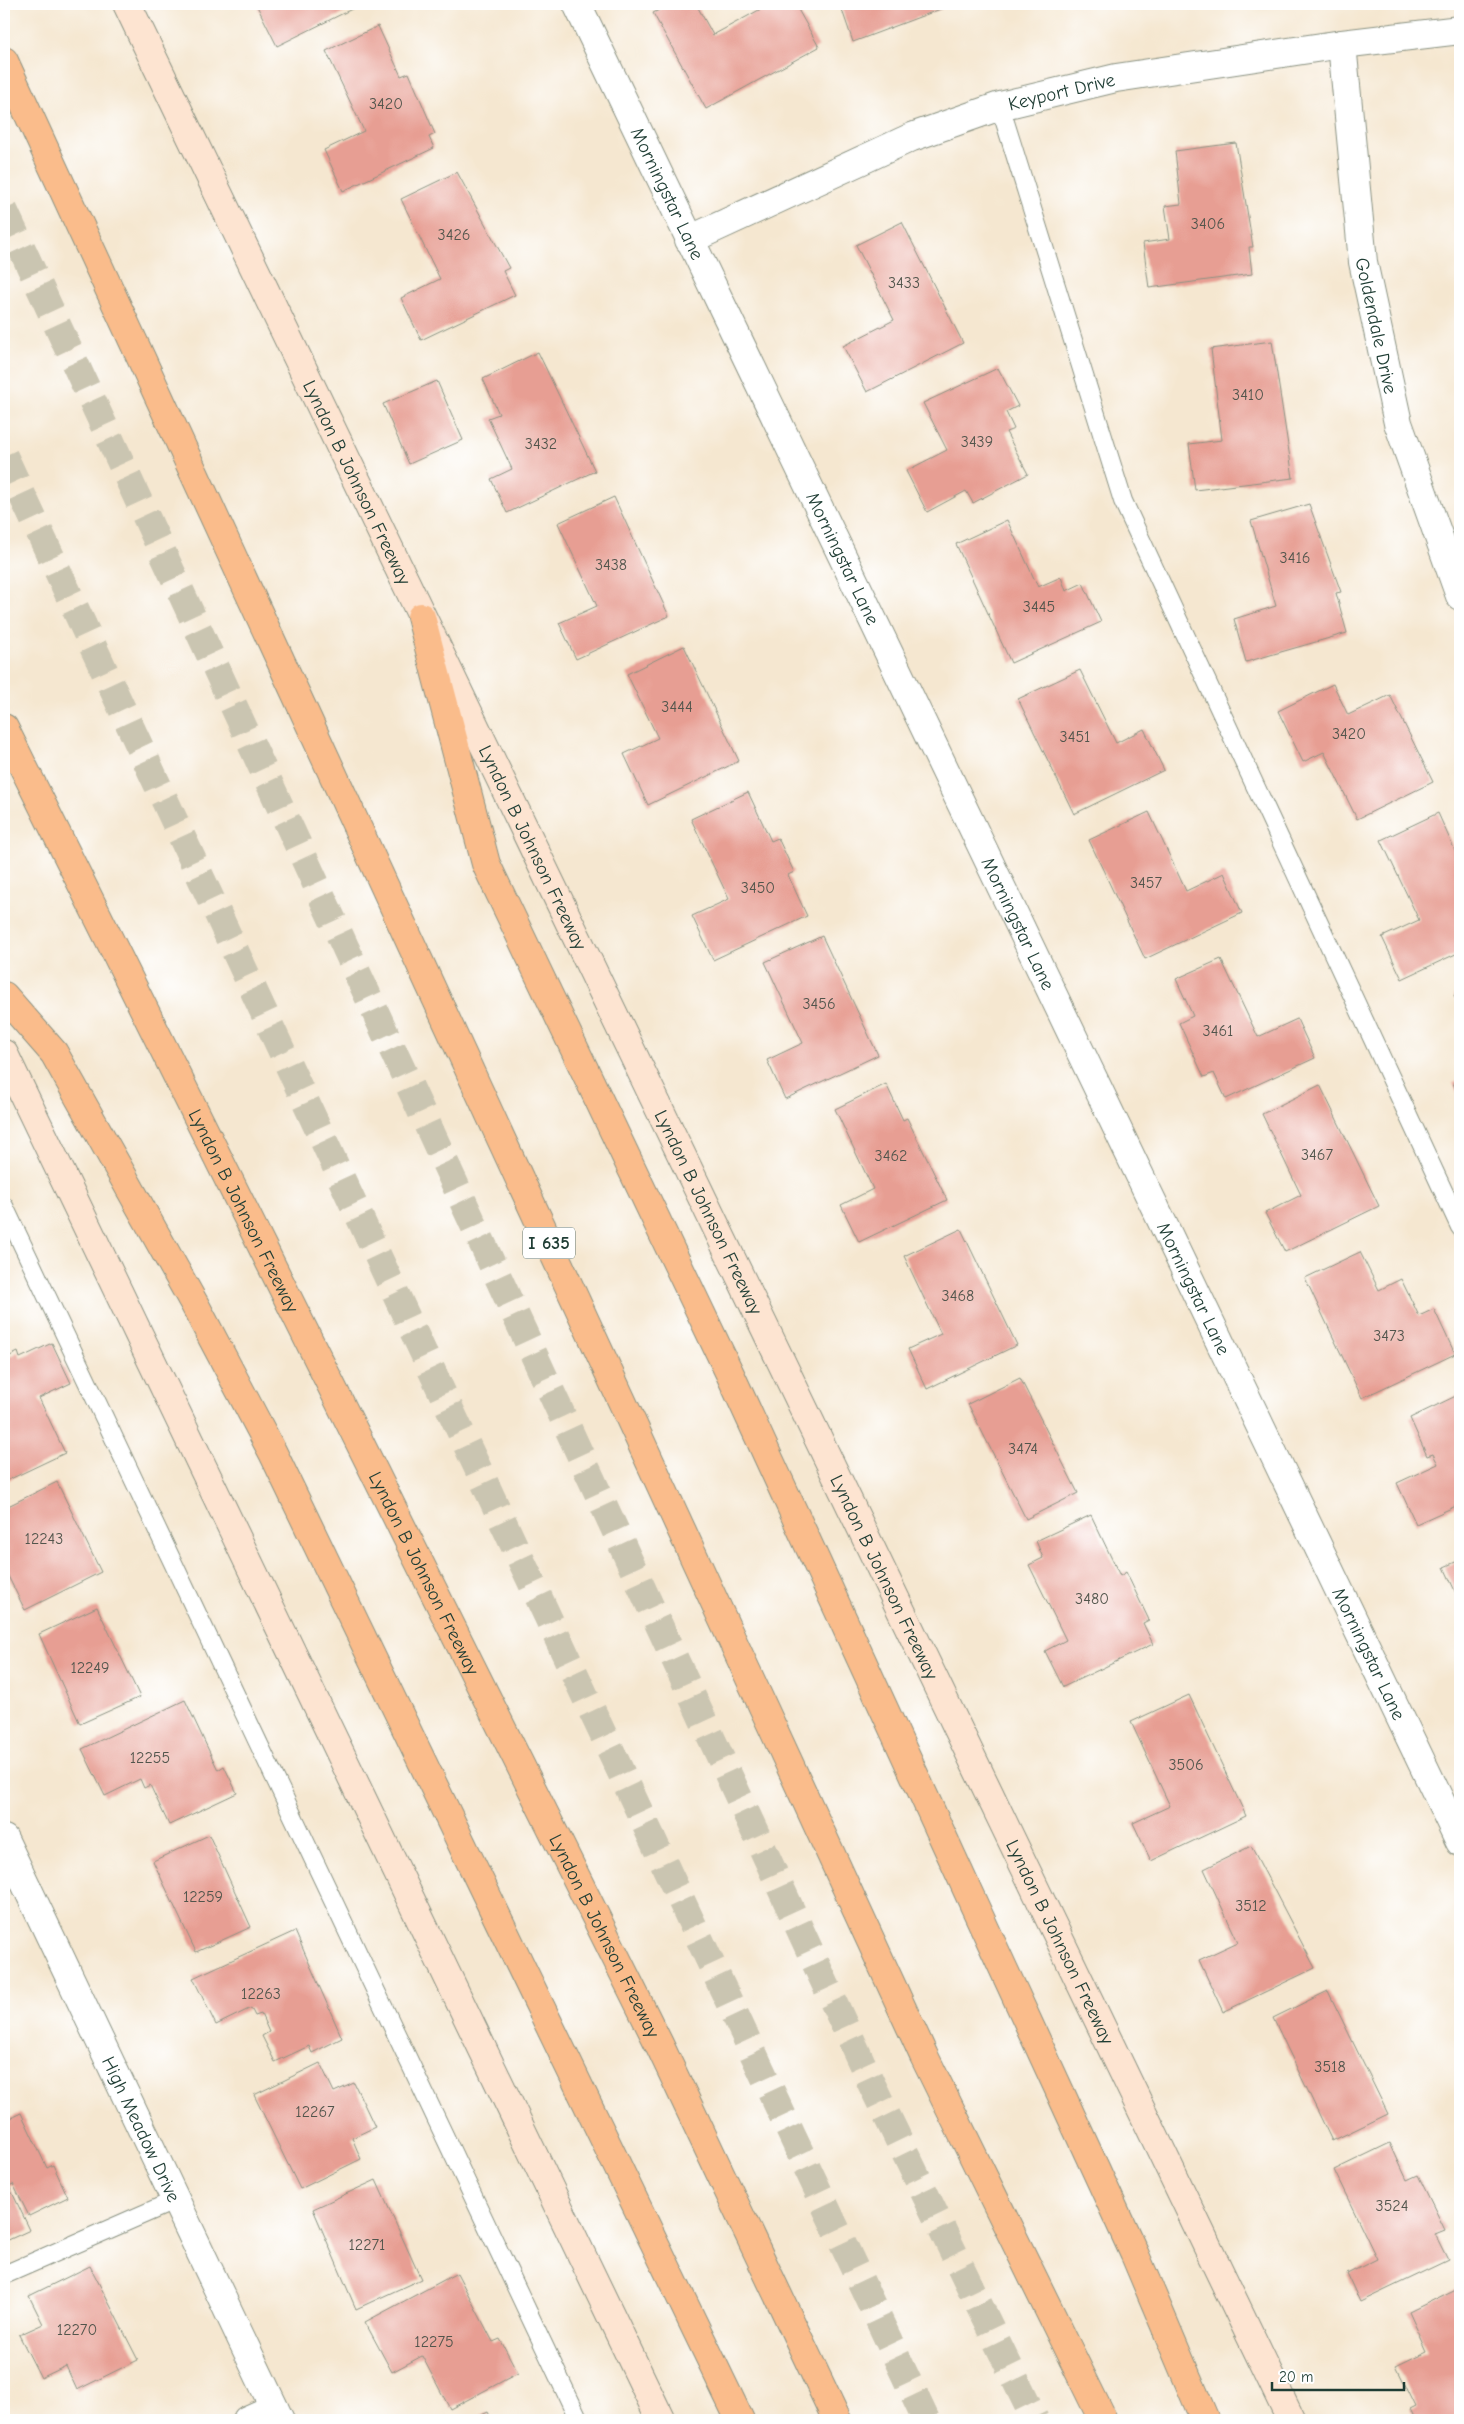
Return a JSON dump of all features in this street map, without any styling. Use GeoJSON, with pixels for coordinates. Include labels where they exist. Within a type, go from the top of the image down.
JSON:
{"type":"FeatureCollection","features":[{"type":"Feature","properties":{"kind":"highway","name":"I 635"},"geometry":{"type":"LineString","coordinates":[[4,60],[924,2056],[1103,2420]]}},
{"type":"Feature","properties":{"kind":"highway"},"geometry":{"type":"LineString","coordinates":[[421,617],[486,864],[734,1383],[1135,2255],[1205,2420]]}},
{"type":"Feature","properties":{"kind":"highway","name":"Lyndon B Johnson Freeway"},"geometry":{"type":"LineString","coordinates":[[4,728],[659,2044],[837,2420]]}},
{"type":"Feature","properties":{"kind":"highway"},"geometry":{"type":"LineString","coordinates":[[4,996],[54,1053],[195,1305],[273,1453],[740,2420]]}},
{"type":"Feature","properties":{"kind":"main road","name":"Lyndon B Johnson Freeway"},"geometry":{"type":"LineString","coordinates":[[127,4],[1291,2420]]}},
{"type":"Feature","properties":{"kind":"main road"},"geometry":{"type":"LineString","coordinates":[[4,1054],[661,2420]]}},
{"type":"Feature","properties":{"kind":"street","name":"Morningstar Lane"},"geometry":{"type":"LineString","coordinates":[[576,4],[1460,1842]]}},
{"type":"Feature","properties":{"kind":"street","name":"Keyport Drive"},"geometry":{"type":"LineString","coordinates":[[689,240],[912,137],[1000,106],[1116,78],[1342,44],[1460,30]]}},
{"type":"Feature","properties":{"kind":"street","name":"Goldendale Drive"},"geometry":{"type":"LineString","coordinates":[[1342,44],[1363,262],[1398,423],[1460,596]]}},
{"type":"Feature","properties":{"kind":"street","name":"High Meadow Drive"},"geometry":{"type":"LineString","coordinates":[[4,1838],[277,2414]]}},
{"type":"Feature","properties":{"kind":"street"},"geometry":{"type":"LineString","coordinates":[[247,2420],[277,2414]]}},
{"type":"Feature","properties":{"kind":"lane"},"geometry":{"type":"LineString","coordinates":[[1000,106],[1123,501],[1460,1227]]}},
{"type":"Feature","properties":{"kind":"lane"},"geometry":{"type":"LineString","coordinates":[[4,1206],[580,2420]]}},
{"type":"Feature","properties":{"kind":"lane"},"geometry":{"type":"LineString","coordinates":[[4,2275],[176,2200]]}},
{"type":"Feature","properties":{"kind":"building"},"geometry":{"type":"Polygon","coordinates":[[[263,4],[362,4],[277,46],[257,6],[263,4]]]}},
{"type":"Feature","properties":{"kind":"building"},"geometry":{"type":"Polygon","coordinates":[[[671,4],[696,4],[713,35],[770,4],[795,4],[819,47],[706,109],[653,13],[671,4]]]}},
{"type":"Feature","properties":{"kind":"building"},"geometry":{"type":"Polygon","coordinates":[[[840,4],[954,4],[853,42],[840,4]]]}},
{"type":"Feature","properties":{"kind":"building"},"geometry":{"type":"Polygon","coordinates":[[[378,26],[401,76],[409,73],[435,134],[429,137],[434,148],[343,191],[324,150],[364,131],[326,51],[378,26]]]}},
{"type":"Feature","properties":{"kind":"building"},"geometry":{"type":"Polygon","coordinates":[[[1236,143],[1253,247],[1249,247],[1252,274],[1149,288],[1143,243],[1170,239],[1165,206],[1181,204],[1175,151],[1236,143]]]}},
{"type":"Feature","properties":{"kind":"building"},"geometry":{"type":"Polygon","coordinates":[[[457,172],[509,268],[503,271],[515,295],[421,340],[401,298],[440,279],[401,199],[457,172]]]}},
{"type":"Feature","properties":{"kind":"building"},"geometry":{"type":"Polygon","coordinates":[[[902,222],[963,343],[867,392],[843,346],[894,320],[856,245],[902,222]]]}},
{"type":"Feature","properties":{"kind":"building"},"geometry":{"type":"Polygon","coordinates":[[[1272,341],[1293,478],[1195,490],[1189,444],[1222,440],[1211,349],[1272,341]]]}},
{"type":"Feature","properties":{"kind":"building"},"geometry":{"type":"Polygon","coordinates":[[[538,352],[595,471],[507,513],[491,479],[512,469],[488,418],[499,414],[483,379],[538,352]]]}},
{"type":"Feature","properties":{"kind":"building"},"geometry":{"type":"Polygon","coordinates":[[[998,368],[1018,406],[1006,412],[1014,429],[1006,432],[1028,474],[973,503],[966,491],[927,512],[906,471],[947,450],[923,403],[998,368]]]}},
{"type":"Feature","properties":{"kind":"building"},"geometry":{"type":"Polygon","coordinates":[[[437,381],[463,440],[409,464],[383,404],[437,381]]]}},
{"type":"Feature","properties":{"kind":"building"},"geometry":{"type":"Polygon","coordinates":[[[614,497],[669,616],[576,659],[559,623],[597,606],[558,523],[614,497]]]}},
{"type":"Feature","properties":{"kind":"building"},"geometry":{"type":"Polygon","coordinates":[[[1309,504],[1341,592],[1336,593],[1347,633],[1246,662],[1234,619],[1276,606],[1251,521],[1309,504]]]}},
{"type":"Feature","properties":{"kind":"building"},"geometry":{"type":"Polygon","coordinates":[[[1007,520],[1038,587],[1061,577],[1066,591],[1083,583],[1101,622],[1011,663],[956,544],[1007,520]]]}},
{"type":"Feature","properties":{"kind":"building"},"geometry":{"type":"Polygon","coordinates":[[[684,646],[739,761],[648,805],[624,754],[658,738],[627,674],[684,646]]]}},
{"type":"Feature","properties":{"kind":"building"},"geometry":{"type":"Polygon","coordinates":[[[1080,670],[1116,743],[1144,729],[1164,770],[1074,814],[1018,699],[1080,670]]]}},
{"type":"Feature","properties":{"kind":"building"},"geometry":{"type":"Polygon","coordinates":[[[1333,684],[1348,715],[1390,695],[1433,782],[1357,819],[1324,752],[1303,762],[1278,711],[1333,684]]]}},
{"type":"Feature","properties":{"kind":"building"},"geometry":{"type":"Polygon","coordinates":[[[748,792],[771,841],[778,838],[794,872],[788,875],[807,916],[713,960],[692,916],[729,899],[691,819],[748,792]]]}},
{"type":"Feature","properties":{"kind":"building"},"geometry":{"type":"Polygon","coordinates":[[[1149,812],[1186,891],[1224,873],[1242,913],[1145,959],[1089,840],[1149,812]]]}},
{"type":"Feature","properties":{"kind":"building"},"geometry":{"type":"Polygon","coordinates":[[[1438,813],[1460,862],[1460,952],[1402,979],[1382,937],[1419,920],[1381,840],[1438,813]]]}},
{"type":"Feature","properties":{"kind":"building"},"geometry":{"type":"Polygon","coordinates":[[[822,936],[878,1055],[785,1099],[767,1060],[803,1043],[765,962],[822,936]]]}},
{"type":"Feature","properties":{"kind":"building"},"geometry":{"type":"Polygon","coordinates":[[[1221,959],[1258,1037],[1297,1019],[1315,1058],[1226,1099],[1214,1073],[1204,1077],[1179,1023],[1193,1016],[1176,979],[1221,959]]]}},
{"type":"Feature","properties":{"kind":"building"},"geometry":{"type":"Polygon","coordinates":[[[1460,992],[1460,1009],[1454,995],[1460,992]]]}},
{"type":"Feature","properties":{"kind":"building"},"geometry":{"type":"Polygon","coordinates":[[[1460,1079],[1460,1099],[1453,1083],[1460,1079]]]}},
{"type":"Feature","properties":{"kind":"building"},"geometry":{"type":"Polygon","coordinates":[[[886,1084],[903,1120],[907,1118],[947,1200],[859,1242],[841,1205],[873,1189],[835,1109],[886,1084]]]}},
{"type":"Feature","properties":{"kind":"building"},"geometry":{"type":"Polygon","coordinates":[[[1320,1085],[1379,1206],[1285,1252],[1265,1213],[1301,1195],[1262,1114],[1320,1085]]]}},
{"type":"Feature","properties":{"kind":"building"},"geometry":{"type":"Polygon","coordinates":[[[961,1229],[1017,1345],[927,1389],[908,1349],[941,1334],[904,1256],[961,1229]]]}},
{"type":"Feature","properties":{"kind":"building"},"geometry":{"type":"Polygon","coordinates":[[[1360,1252],[1379,1290],[1401,1279],[1419,1316],[1434,1309],[1455,1354],[1362,1398],[1305,1278],[1360,1252]]]}},
{"type":"Feature","properties":{"kind":"building"},"geometry":{"type":"Polygon","coordinates":[[[52,1343],[71,1383],[39,1398],[65,1453],[4,1482],[4,1359],[18,1352],[20,1358],[52,1343]]]}},
{"type":"Feature","properties":{"kind":"building"},"geometry":{"type":"Polygon","coordinates":[[[1020,1378],[1078,1493],[1026,1519],[968,1404],[1020,1378]]]}},
{"type":"Feature","properties":{"kind":"building"},"geometry":{"type":"Polygon","coordinates":[[[1460,1394],[1460,1517],[1456,1506],[1416,1524],[1397,1483],[1438,1464],[1433,1454],[1427,1456],[1410,1418],[1460,1394]]]}},
{"type":"Feature","properties":{"kind":"building"},"geometry":{"type":"Polygon","coordinates":[[[57,1482],[101,1572],[25,1610],[4,1568],[4,1508],[57,1482]]]}},
{"type":"Feature","properties":{"kind":"building"},"geometry":{"type":"Polygon","coordinates":[[[1091,1515],[1120,1576],[1126,1572],[1149,1620],[1143,1623],[1153,1644],[1063,1687],[1045,1651],[1066,1640],[1029,1565],[1043,1558],[1036,1541],[1091,1515]]]}},
{"type":"Feature","properties":{"kind":"building"},"geometry":{"type":"Polygon","coordinates":[[[1460,1560],[1460,1602],[1444,1567],[1460,1560]]]}},
{"type":"Feature","properties":{"kind":"building"},"geometry":{"type":"Polygon","coordinates":[[[97,1607],[140,1697],[80,1724],[39,1634],[97,1607]]]}},
{"type":"Feature","properties":{"kind":"building"},"geometry":{"type":"Polygon","coordinates":[[[1189,1695],[1246,1816],[1151,1861],[1133,1823],[1170,1806],[1131,1722],[1189,1695]]]}},
{"type":"Feature","properties":{"kind":"building"},"geometry":{"type":"Polygon","coordinates":[[[185,1700],[218,1770],[224,1766],[237,1793],[169,1825],[150,1785],[144,1788],[140,1779],[105,1796],[82,1749],[185,1700]]]}},
{"type":"Feature","properties":{"kind":"building"},"geometry":{"type":"Polygon","coordinates":[[[209,1835],[251,1927],[196,1952],[153,1861],[209,1835]]]}},
{"type":"Feature","properties":{"kind":"building"},"geometry":{"type":"Polygon","coordinates":[[[1251,1846],[1315,1968],[1223,2012],[1199,1960],[1238,1942],[1204,1869],[1251,1846]]]}},
{"type":"Feature","properties":{"kind":"building"},"geometry":{"type":"Polygon","coordinates":[[[295,1931],[342,2038],[312,2053],[309,2046],[275,2062],[262,2036],[269,2032],[261,2014],[255,2016],[251,2008],[216,2025],[193,1978],[295,1931]]]}},
{"type":"Feature","properties":{"kind":"building"},"geometry":{"type":"Polygon","coordinates":[[[1328,1991],[1388,2114],[1332,2141],[1273,2018],[1328,1991]]]}},
{"type":"Feature","properties":{"kind":"building"},"geometry":{"type":"Polygon","coordinates":[[[320,2063],[334,2092],[354,2083],[375,2127],[352,2138],[361,2159],[300,2189],[254,2095],[320,2063]]]}},
{"type":"Feature","properties":{"kind":"building"},"geometry":{"type":"Polygon","coordinates":[[[21,2113],[47,2168],[53,2165],[68,2197],[29,2216],[13,2184],[9,2186],[30,2230],[4,2242],[4,2121],[21,2113]]]}},
{"type":"Feature","properties":{"kind":"building"},"geometry":{"type":"Polygon","coordinates":[[[1390,2143],[1407,2180],[1418,2175],[1445,2230],[1435,2234],[1448,2260],[1360,2302],[1347,2274],[1377,2259],[1334,2170],[1390,2143]]]}},
{"type":"Feature","properties":{"kind":"building"},"geometry":{"type":"Polygon","coordinates":[[[376,2180],[421,2279],[356,2309],[313,2209],[376,2180]]]}},
{"type":"Feature","properties":{"kind":"building"},"geometry":{"type":"Polygon","coordinates":[[[90,2266],[138,2360],[77,2390],[66,2366],[41,2378],[19,2335],[43,2324],[29,2296],[90,2266]]]}},
{"type":"Feature","properties":{"kind":"building"},"geometry":{"type":"Polygon","coordinates":[[[457,2273],[493,2342],[500,2339],[518,2373],[450,2409],[422,2356],[392,2372],[365,2322],[457,2273]]]}},
{"type":"Feature","properties":{"kind":"building"},"geometry":{"type":"Polygon","coordinates":[[[1460,2287],[1460,2420],[1415,2420],[1410,2410],[1416,2407],[1396,2366],[1427,2351],[1409,2312],[1460,2287]]]}},
{"type":"Feature","properties":{"kind":"building"},"geometry":{"type":"Polygon","coordinates":[[[488,2412],[492,2420],[471,2420],[488,2412]]]}},
{"type":"Feature","properties":{"kind":"tunnel"},"geometry":{"type":"LineString","coordinates":[[4,210],[872,2085],[1035,2420]]}},
{"type":"Feature","properties":{"kind":"tunnel"},"geometry":{"type":"LineString","coordinates":[[4,456],[350,1197],[926,2420]]}}]}
